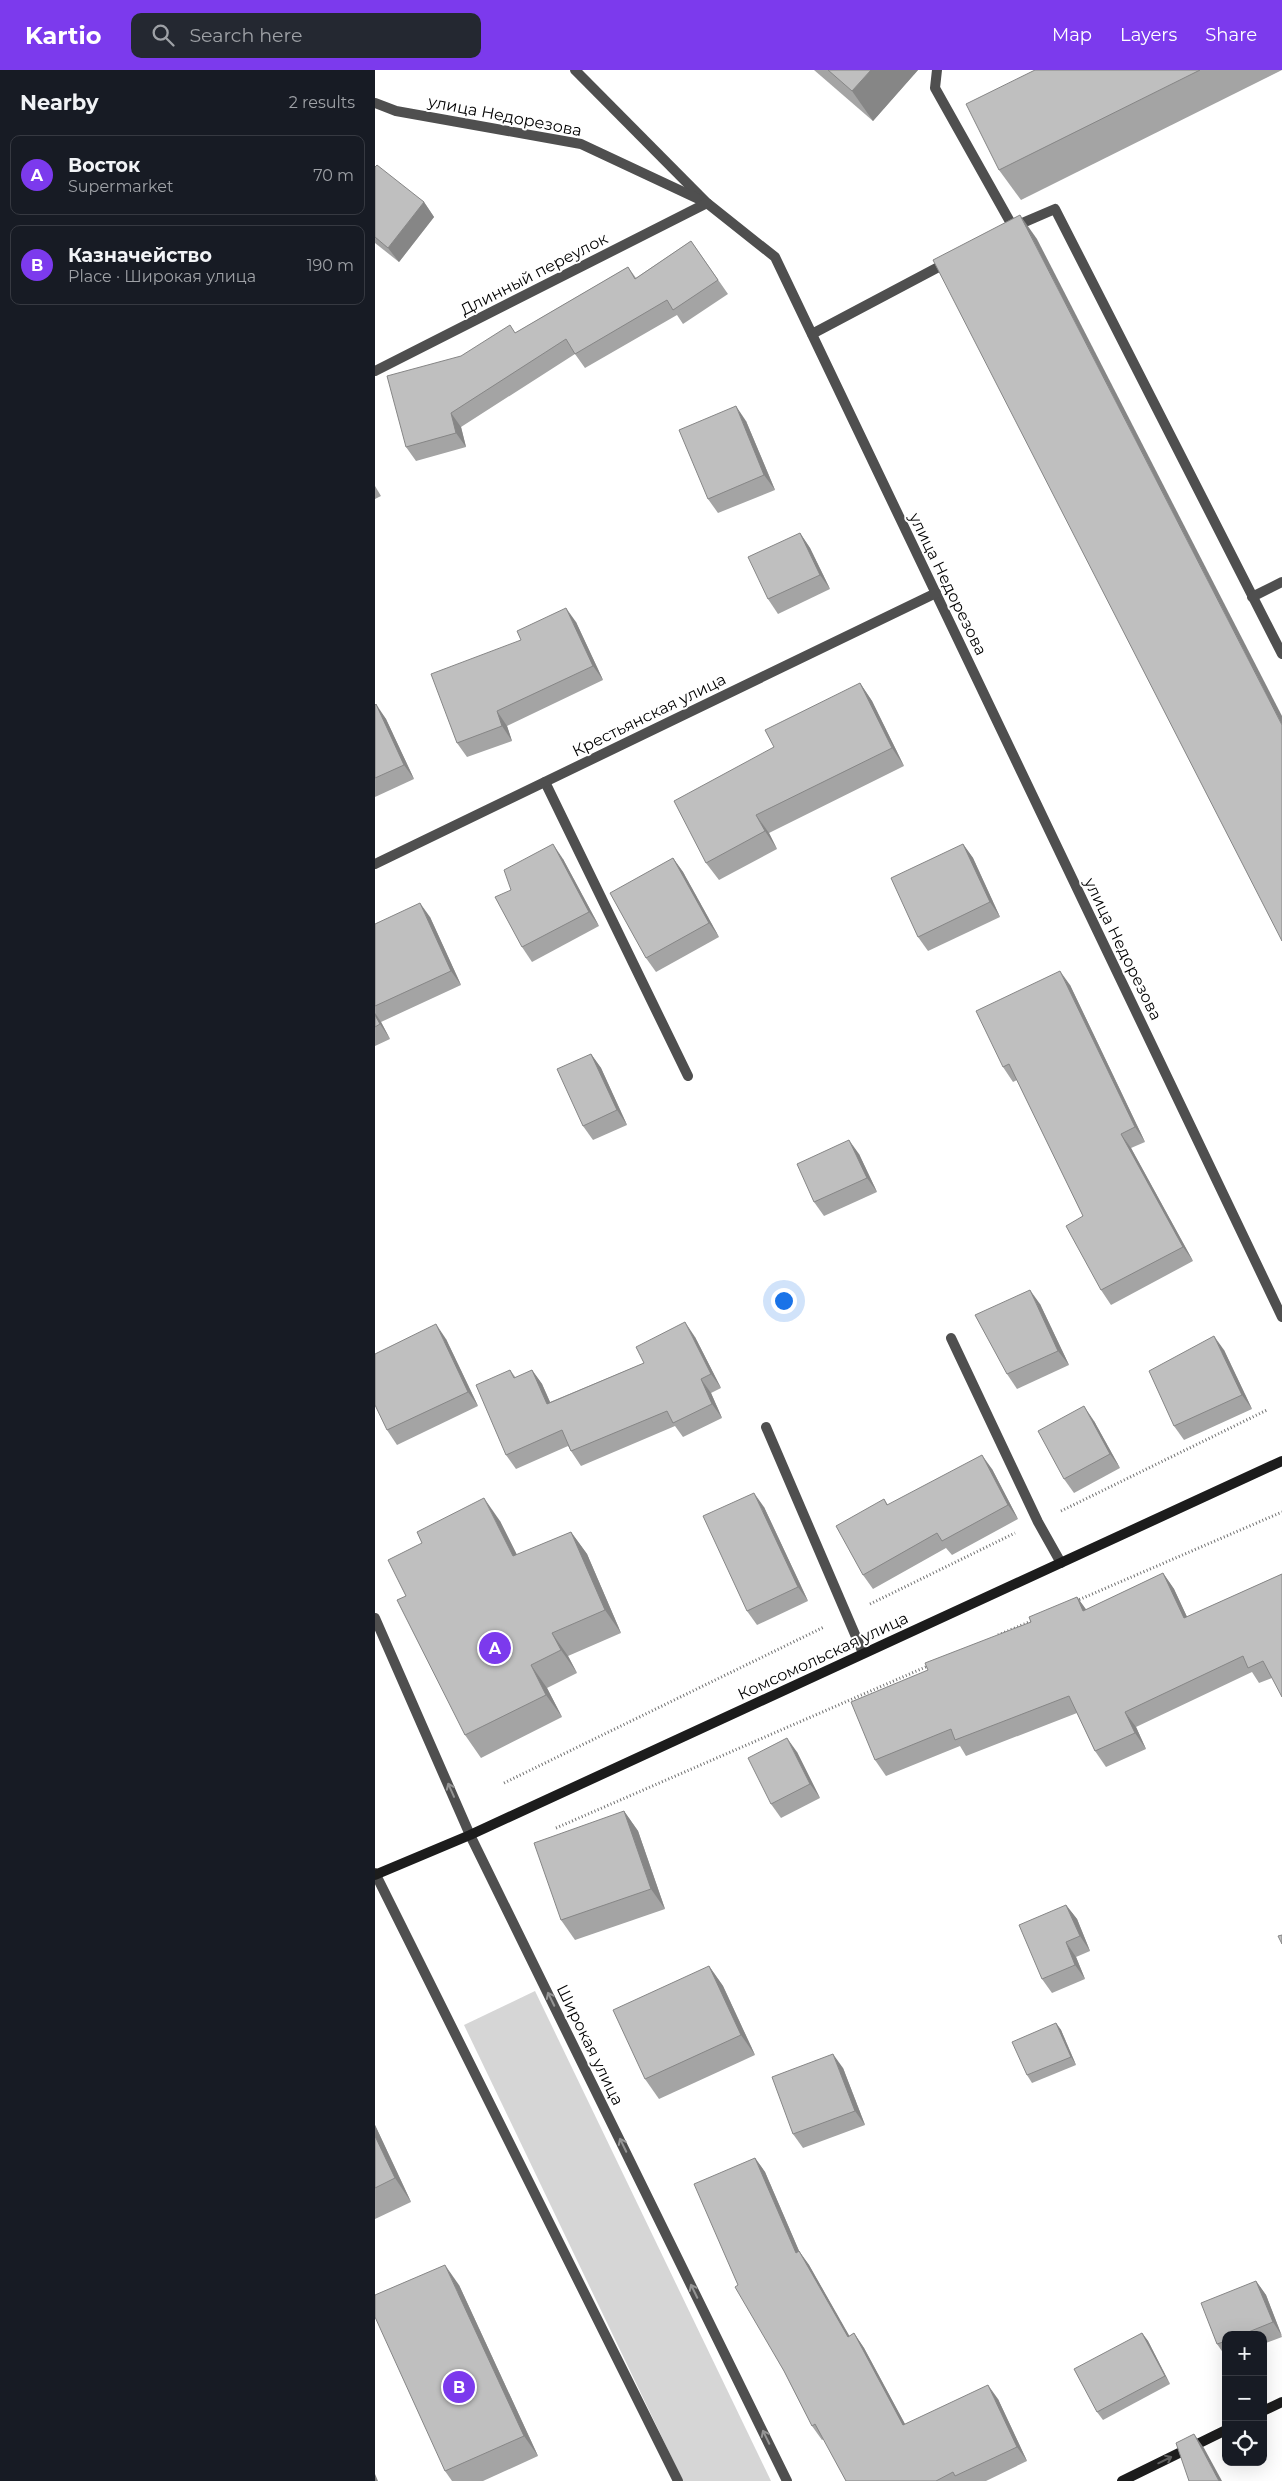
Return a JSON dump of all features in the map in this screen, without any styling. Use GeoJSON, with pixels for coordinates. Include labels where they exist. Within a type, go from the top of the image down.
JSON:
{"type":"FeatureCollection","features":[{"type":"Feature","properties":{"kind":"main road","name":"Комсомольская улица"},"geometry":{"type":"LineString","coordinates":[[375,1874],[470,1835],[1282,1461]]}},
{"type":"Feature","properties":{"kind":"main road"},"geometry":{"type":"LineString","coordinates":[[1267,2410],[1282,2402]]}},
{"type":"Feature","properties":{"kind":"main road"},"geometry":{"type":"LineString","coordinates":[[1122,2481],[1222,2432]]}},
{"type":"Feature","properties":{"kind":"street"},"geometry":{"type":"LineString","coordinates":[[575,70],[707,203]]}},
{"type":"Feature","properties":{"kind":"street"},"geometry":{"type":"LineString","coordinates":[[937,70],[935,88],[1009,229],[1055,209],[1282,654]]}},
{"type":"Feature","properties":{"kind":"street","name":"улица Недорезова"},"geometry":{"type":"LineString","coordinates":[[375,103],[395,111],[581,144],[707,203],[775,257],[1282,1317]]}},
{"type":"Feature","properties":{"kind":"street","name":"Длинный переулок"},"geometry":{"type":"LineString","coordinates":[[375,371],[707,203]]}},
{"type":"Feature","properties":{"kind":"street"},"geometry":{"type":"LineString","coordinates":[[812,334],[961,255]]}},
{"type":"Feature","properties":{"kind":"street"},"geometry":{"type":"LineString","coordinates":[[1252,597],[1282,582]]}},
{"type":"Feature","properties":{"kind":"street","name":"Крестьянская улица"},"geometry":{"type":"LineString","coordinates":[[375,864],[936,593]]}},
{"type":"Feature","properties":{"kind":"street"},"geometry":{"type":"LineString","coordinates":[[545,782],[688,1076]]}},
{"type":"Feature","properties":{"kind":"street"},"geometry":{"type":"LineString","coordinates":[[951,1338],[1038,1522],[1061,1562]]}},
{"type":"Feature","properties":{"kind":"street"},"geometry":{"type":"LineString","coordinates":[[766,1427],[863,1653]]}},
{"type":"Feature","properties":{"kind":"street","name":"Широкая улица"},"geometry":{"type":"LineString","coordinates":[[375,1618],[470,1835],[787,2481]]}},
{"type":"Feature","properties":{"kind":"street"},"geometry":{"type":"LineString","coordinates":[[375,1874],[677,2481]]}},
{"type":"Feature","properties":{"kind":"path"},"geometry":{"type":"LineString","coordinates":[[504,1783],[1267,1410]]}},
{"type":"Feature","properties":{"kind":"path"},"geometry":{"type":"LineString","coordinates":[[1073,1603],[1282,1512]]}},
{"type":"Feature","properties":{"kind":"path"},"geometry":{"type":"LineString","coordinates":[[991,1638],[1036,1619]]}},
{"type":"Feature","properties":{"kind":"path"},"geometry":{"type":"LineString","coordinates":[[554,1829],[936,1662]]}},
{"type":"Feature","properties":{"kind":"shaded area"},"geometry":{"type":"Polygon","coordinates":[[[535,1991],[771,2481],[683,2481],[464,2025],[535,1991]]]}},
{"type":"Feature","properties":{"kind":"building"},"geometry":{"type":"Polygon","coordinates":[[[828,70],[871,70],[852,91],[828,70]]]}},
{"type":"Feature","properties":{"kind":"building"},"geometry":{"type":"Polygon","coordinates":[[[1035,70],[1200,70],[999,170],[966,104],[1035,70]]]}},
{"type":"Feature","properties":{"kind":"building"},"geometry":{"type":"Polygon","coordinates":[[[377,165],[424,202],[388,248],[375,237],[375,167],[377,165]]]}},
{"type":"Feature","properties":{"kind":"building"},"geometry":{"type":"Polygon","coordinates":[[[1020,215],[1282,725],[1282,941],[933,260],[1020,215]]]}},
{"type":"Feature","properties":{"kind":"building"},"geometry":{"type":"Polygon","coordinates":[[[691,241],[718,280],[673,310],[667,300],[575,354],[566,339],[451,413],[456,433],[406,447],[387,376],[461,356],[510,325],[515,333],[628,267],[635,279],[691,241]]]}},
{"type":"Feature","properties":{"kind":"building"},"geometry":{"type":"Polygon","coordinates":[[[736,406],[764,475],[708,499],[679,430],[736,406]]]}},
{"type":"Feature","properties":{"kind":"building"},"geometry":{"type":"Polygon","coordinates":[[[800,533],[820,575],[768,599],[748,557],[800,533]]]}},
{"type":"Feature","properties":{"kind":"building"},"geometry":{"type":"Polygon","coordinates":[[[566,608],[593,666],[497,711],[502,726],[457,743],[431,674],[521,640],[517,631],[566,608]]]}},
{"type":"Feature","properties":{"kind":"building"},"geometry":{"type":"Polygon","coordinates":[[[860,683],[892,748],[756,815],[765,831],[706,863],[674,801],[774,747],[765,730],[860,683]]]}},
{"type":"Feature","properties":{"kind":"building"},"geometry":{"type":"Polygon","coordinates":[[[375,705],[404,765],[375,778],[375,705]]]}},
{"type":"Feature","properties":{"kind":"building"},"geometry":{"type":"Polygon","coordinates":[[[553,844],[589,912],[522,947],[495,897],[511,890],[504,870],[553,844]]]}},
{"type":"Feature","properties":{"kind":"building"},"geometry":{"type":"Polygon","coordinates":[[[963,844],[990,902],[918,937],[891,878],[963,844]]]}},
{"type":"Feature","properties":{"kind":"building"},"geometry":{"type":"Polygon","coordinates":[[[673,858],[709,923],[646,958],[610,893],[673,858]]]}},
{"type":"Feature","properties":{"kind":"building"},"geometry":{"type":"Polygon","coordinates":[[[420,903],[451,971],[375,1006],[375,924],[420,903]]]}},
{"type":"Feature","properties":{"kind":"building"},"geometry":{"type":"Polygon","coordinates":[[[1060,971],[1135,1127],[1121,1134],[1183,1247],[1101,1290],[1066,1226],[1083,1216],[1009,1064],[1003,1067],[976,1011],[1060,971]]]}},
{"type":"Feature","properties":{"kind":"building"},"geometry":{"type":"Polygon","coordinates":[[[375,1015],[380,1024],[375,1027],[375,1015]]]}},
{"type":"Feature","properties":{"kind":"building"},"geometry":{"type":"Polygon","coordinates":[[[591,1054],[617,1110],[583,1126],[557,1069],[591,1054]]]}},
{"type":"Feature","properties":{"kind":"building"},"geometry":{"type":"Polygon","coordinates":[[[849,1140],[867,1178],[814,1202],[797,1164],[849,1140]]]}},
{"type":"Feature","properties":{"kind":"building"},"geometry":{"type":"Polygon","coordinates":[[[1030,1290],[1058,1351],[1007,1374],[975,1315],[1030,1290]]]}},
{"type":"Feature","properties":{"kind":"building"},"geometry":{"type":"Polygon","coordinates":[[[685,1322],[711,1374],[701,1379],[712,1404],[673,1423],[667,1411],[571,1451],[562,1430],[506,1455],[476,1385],[510,1370],[514,1378],[532,1370],[547,1404],[644,1363],[636,1347],[685,1322]]]}},
{"type":"Feature","properties":{"kind":"building"},"geometry":{"type":"Polygon","coordinates":[[[436,1324],[468,1392],[387,1430],[375,1405],[375,1354],[436,1324]]]}},
{"type":"Feature","properties":{"kind":"building"},"geometry":{"type":"Polygon","coordinates":[[[1214,1336],[1242,1395],[1174,1426],[1149,1371],[1214,1336]]]}},
{"type":"Feature","properties":{"kind":"building"},"geometry":{"type":"Polygon","coordinates":[[[1084,1406],[1110,1454],[1064,1479],[1038,1431],[1084,1406]]]}},
{"type":"Feature","properties":{"kind":"building"},"geometry":{"type":"Polygon","coordinates":[[[982,1455],[1008,1505],[942,1541],[937,1533],[863,1575],[836,1526],[884,1499],[887,1505],[982,1455]]]}},
{"type":"Feature","properties":{"kind":"building"},"geometry":{"type":"Polygon","coordinates":[[[754,1493],[798,1587],[747,1611],[703,1516],[754,1493]]]}},
{"type":"Feature","properties":{"kind":"building"},"geometry":{"type":"Polygon","coordinates":[[[484,1498],[513,1556],[571,1532],[605,1610],[552,1633],[561,1650],[531,1665],[546,1695],[465,1735],[397,1600],[406,1596],[388,1560],[422,1543],[417,1532],[484,1498]]]}},
{"type":"Feature","properties":{"kind":"building"},"geometry":{"type":"Polygon","coordinates":[[[1163,1573],[1184,1618],[1282,1574],[1282,1697],[1263,1661],[1248,1668],[1243,1656],[1125,1712],[1135,1733],[1095,1751],[1069,1696],[955,1740],[951,1729],[875,1760],[851,1702],[928,1670],[925,1663],[1031,1622],[1029,1617],[1077,1597],[1083,1611],[1163,1573]]]}},
{"type":"Feature","properties":{"kind":"building"},"geometry":{"type":"Polygon","coordinates":[[[787,1738],[810,1784],[771,1804],[748,1758],[787,1738]]]}},
{"type":"Feature","properties":{"kind":"building"},"geometry":{"type":"Polygon","coordinates":[[[624,1811],[651,1889],[561,1920],[534,1843],[624,1811]]]}},
{"type":"Feature","properties":{"kind":"building"},"geometry":{"type":"Polygon","coordinates":[[[1066,1905],[1080,1936],[1066,1942],[1075,1965],[1042,1979],[1019,1925],[1066,1905]]]}},
{"type":"Feature","properties":{"kind":"building"},"geometry":{"type":"Polygon","coordinates":[[[1282,1935],[1282,1944],[1278,1936],[1282,1935]]]}},
{"type":"Feature","properties":{"kind":"building"},"geometry":{"type":"Polygon","coordinates":[[[709,1966],[741,2035],[645,2079],[613,2010],[709,1966]]]}},
{"type":"Feature","properties":{"kind":"building"},"geometry":{"type":"Polygon","coordinates":[[[1056,2023],[1071,2057],[1027,2075],[1012,2042],[1056,2023]]]}},
{"type":"Feature","properties":{"kind":"building"},"geometry":{"type":"Polygon","coordinates":[[[833,2054],[855,2111],[793,2134],[772,2077],[833,2054]]]}},
{"type":"Feature","properties":{"kind":"building"},"geometry":{"type":"Polygon","coordinates":[[[375,2136],[395,2178],[375,2188],[375,2136]]]}},
{"type":"Feature","properties":{"kind":"building"},"geometry":{"type":"Polygon","coordinates":[[[755,2158],[796,2253],[799,2251],[848,2337],[854,2333],[903,2425],[988,2385],[1017,2447],[955,2476],[953,2472],[936,2481],[846,2481],[815,2424],[812,2426],[784,2371],[735,2287],[738,2285],[694,2184],[755,2158]]]}},
{"type":"Feature","properties":{"kind":"building"},"geometry":{"type":"Polygon","coordinates":[[[445,2265],[524,2436],[445,2471],[375,2317],[375,2295],[445,2265]]]}},
{"type":"Feature","properties":{"kind":"building"},"geometry":{"type":"Polygon","coordinates":[[[1256,2281],[1273,2322],[1251,2331],[1222,2331],[1222,2342],[1217,2344],[1201,2303],[1256,2281]]]}},
{"type":"Feature","properties":{"kind":"building"},"geometry":{"type":"Polygon","coordinates":[[[1142,2333],[1165,2376],[1097,2412],[1074,2369],[1142,2333]]]}},
{"type":"Feature","properties":{"kind":"building"},"geometry":{"type":"Polygon","coordinates":[[[1194,2434],[1219,2481],[1189,2481],[1176,2443],[1194,2434]]]}},
{"type":"Feature","properties":{"kind":"place","name":"Восток"},"geometry":{"type":"Point","coordinates":[495,1648]}},
{"type":"Feature","properties":{"kind":"place","name":"Казначейство"},"geometry":{"type":"Point","coordinates":[459,2387]}}]}
